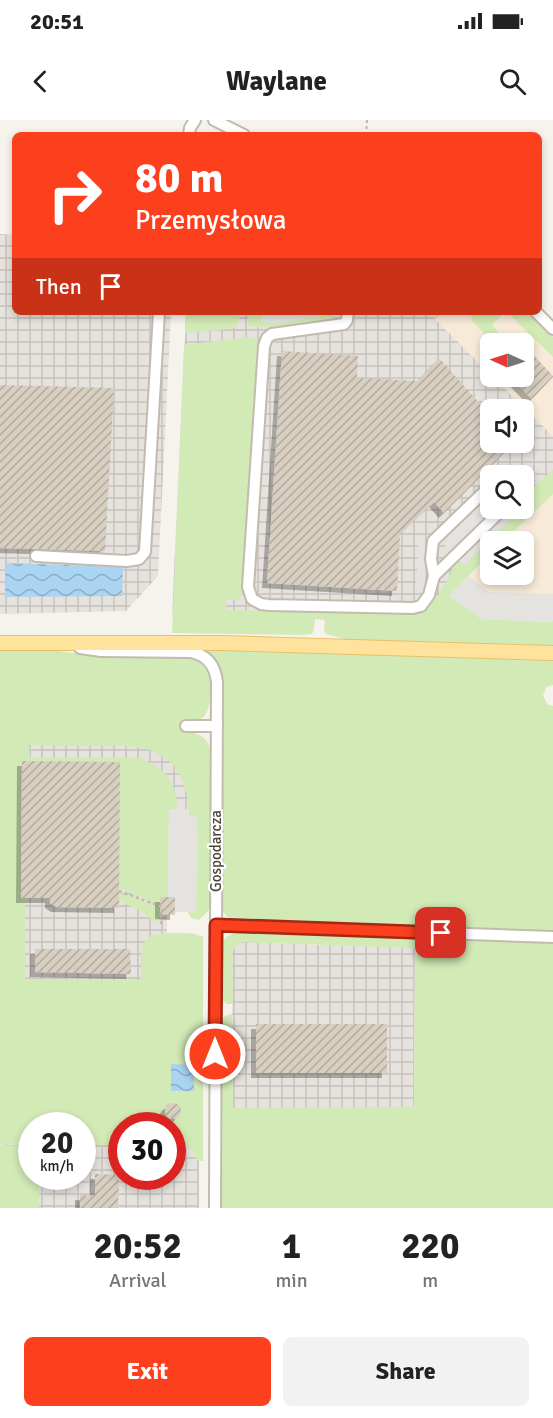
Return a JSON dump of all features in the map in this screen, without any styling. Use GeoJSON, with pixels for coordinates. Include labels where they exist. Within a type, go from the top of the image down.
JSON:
{"type":"FeatureCollection","features":[{"type":"Feature","properties":{"kind":"main road"},"geometry":{"type":"LineString","coordinates":[[0,643],[224,643],[553,653]]}},
{"type":"Feature","properties":{"kind":"street"},"geometry":{"type":"LineString","coordinates":[[214,120],[238,132]]}},
{"type":"Feature","properties":{"kind":"street"},"geometry":{"type":"LineString","coordinates":[[36,556],[127,561],[139,559],[145,552],[159,315]]}},
{"type":"Feature","properties":{"kind":"street"},"geometry":{"type":"LineString","coordinates":[[348,315],[348,320],[344,324],[272,334],[267,338],[264,346],[249,576],[252,599],[269,606],[413,608],[421,606],[429,595],[434,576],[431,559],[433,541],[480,496]]}},
{"type":"Feature","properties":{"kind":"street"},"geometry":{"type":"LineString","coordinates":[[539,315],[553,329]]}},
{"type":"Feature","properties":{"kind":"street"},"geometry":{"type":"LineString","coordinates":[[434,576],[493,519]]}},
{"type":"Feature","properties":{"kind":"street","name":"Gospodarcza"},"geometry":{"type":"LineString","coordinates":[[47,643],[101,651],[197,653],[211,663],[216,674],[215,1208]]}},
{"type":"Feature","properties":{"kind":"street"},"geometry":{"type":"LineString","coordinates":[[186,726],[217,726]]}},
{"type":"Feature","properties":{"kind":"street"},"geometry":{"type":"LineString","coordinates":[[216,925],[553,937]]}},
{"type":"Feature","properties":{"kind":"path"},"geometry":{"type":"LineString","coordinates":[[119,891],[162,907],[161,925]]}},
{"type":"Feature","properties":{"kind":"shaded area"},"geometry":{"type":"Polygon","coordinates":[[[0,234],[12,235],[12,315],[171,315],[158,576],[126,611],[0,614],[0,234]]]}},
{"type":"Feature","properties":{"kind":"shaded area"},"geometry":{"type":"Polygon","coordinates":[[[186,315],[440,315],[435,319],[480,364],[480,387],[503,387],[515,399],[480,399],[480,453],[534,453],[534,417],[553,436],[553,489],[534,505],[534,465],[480,465],[480,519],[517,519],[503,531],[480,531],[480,553],[411,631],[348,617],[172,615],[186,315]]]}},
{"type":"Feature","properties":{"kind":"shaded area"},"geometry":{"type":"Polygon","coordinates":[[[261,315],[323,315],[278,323],[261,322],[261,315]]]}},
{"type":"Feature","properties":{"kind":"shaded area"},"geometry":{"type":"Polygon","coordinates":[[[440,315],[513,315],[532,333],[480,333],[480,364],[435,319],[440,315]]]}},
{"type":"Feature","properties":{"kind":"shaded area"},"geometry":{"type":"Polygon","coordinates":[[[534,335],[553,354],[553,436],[534,417],[534,399],[515,399],[503,387],[534,387],[534,335]]]}},
{"type":"Feature","properties":{"kind":"shaded area"},"geometry":{"type":"Polygon","coordinates":[[[553,489],[553,635],[411,631],[480,561],[480,585],[534,585],[534,531],[510,531],[522,519],[534,519],[534,508],[553,489]]]}},
{"type":"Feature","properties":{"kind":"shaded area"},"geometry":{"type":"Polygon","coordinates":[[[480,503],[480,519],[486,519],[451,552],[440,541],[480,503]]]}},
{"type":"Feature","properties":{"kind":"shaded area"},"geometry":{"type":"Polygon","coordinates":[[[501,519],[510,520],[499,531],[488,531],[501,519]]]}},
{"type":"Feature","properties":{"kind":"shaded area"},"geometry":{"type":"Polygon","coordinates":[[[480,538],[480,549],[464,565],[458,559],[480,538]]]}},
{"type":"Feature","properties":{"kind":"shaded area"},"geometry":{"type":"Polygon","coordinates":[[[418,545],[427,545],[424,593],[416,593],[418,545]]]}},
{"type":"Feature","properties":{"kind":"shaded area"},"geometry":{"type":"Polygon","coordinates":[[[469,576],[488,592],[553,594],[553,622],[481,619],[449,596],[469,576]]]}},
{"type":"Feature","properties":{"kind":"shaded area"},"geometry":{"type":"Polygon","coordinates":[[[0,739],[135,741],[179,762],[200,809],[168,810],[167,897],[167,933],[200,943],[199,1208],[0,1208],[0,739]]]}},
{"type":"Feature","properties":{"kind":"shaded area"},"geometry":{"type":"Polygon","coordinates":[[[169,809],[189,809],[189,816],[197,817],[196,912],[175,912],[175,897],[168,897],[169,809]]]}},
{"type":"Feature","properties":{"kind":"shaded area"},"geometry":{"type":"Polygon","coordinates":[[[241,942],[415,948],[414,1108],[232,1108],[232,950],[241,942]]]}},
{"type":"Feature","properties":{"kind":"green space"},"geometry":{"type":"Polygon","coordinates":[[[186,315],[239,315],[236,327],[231,329],[185,333],[186,315]]]}},
{"type":"Feature","properties":{"kind":"green space"},"geometry":{"type":"Polygon","coordinates":[[[249,315],[262,315],[261,322],[332,315],[330,321],[278,328],[248,326],[249,315]]]}},
{"type":"Feature","properties":{"kind":"green space"},"geometry":{"type":"Polygon","coordinates":[[[471,315],[502,315],[492,325],[499,333],[483,333],[472,321],[471,315]]]}},
{"type":"Feature","properties":{"kind":"green space"},"geometry":{"type":"Polygon","coordinates":[[[510,315],[532,315],[553,337],[553,357],[534,338],[534,333],[528,333],[510,315]]]}},
{"type":"Feature","properties":{"kind":"green space"},"geometry":{"type":"Polygon","coordinates":[[[247,337],[258,341],[242,596],[238,600],[226,600],[226,610],[417,613],[437,597],[458,559],[464,565],[480,549],[480,564],[449,596],[481,619],[553,622],[553,648],[344,639],[326,634],[325,620],[315,619],[312,634],[303,635],[172,633],[184,345],[247,337]]]}},
{"type":"Feature","properties":{"kind":"green space"},"geometry":{"type":"Polygon","coordinates":[[[553,469],[553,494],[534,512],[534,487],[553,469]]]}},
{"type":"Feature","properties":{"kind":"green space"},"geometry":{"type":"Polygon","coordinates":[[[509,519],[527,519],[514,531],[499,531],[509,519]]]}},
{"type":"Feature","properties":{"kind":"green space"},"geometry":{"type":"Polygon","coordinates":[[[0,649],[43,649],[90,655],[195,657],[202,661],[208,672],[211,694],[206,714],[202,718],[188,722],[187,731],[204,738],[210,749],[210,909],[199,920],[191,918],[188,912],[196,912],[197,817],[189,817],[183,782],[172,764],[153,751],[136,747],[29,745],[30,758],[138,758],[147,761],[162,770],[172,783],[177,799],[177,809],[169,810],[168,897],[160,897],[160,905],[119,889],[25,762],[25,979],[141,980],[142,952],[146,940],[152,936],[175,933],[203,937],[203,1161],[196,1159],[196,1154],[192,1153],[192,1149],[186,1147],[186,1112],[108,1112],[108,1145],[96,1145],[96,1112],[18,1112],[18,1145],[0,1144],[0,649]]]}},
{"type":"Feature","properties":{"kind":"green space"},"geometry":{"type":"Polygon","coordinates":[[[206,649],[553,659],[553,685],[546,687],[543,696],[548,705],[553,706],[553,931],[239,921],[227,916],[221,904],[221,675],[216,661],[206,649]]]}},
{"type":"Feature","properties":{"kind":"green space"},"geometry":{"type":"Polygon","coordinates":[[[119,893],[160,907],[159,922],[119,901],[119,893]]]}},
{"type":"Feature","properties":{"kind":"green space"},"geometry":{"type":"Polygon","coordinates":[[[236,932],[553,941],[553,1208],[220,1208],[220,1024],[226,1016],[232,1014],[233,1108],[414,1107],[415,948],[241,942],[232,950],[233,1004],[227,1004],[221,999],[220,946],[226,938],[236,932]]]}},
{"type":"Feature","properties":{"kind":"green space"},"geometry":{"type":"Polygon","coordinates":[[[0,1145],[18,1146],[18,1190],[39,1190],[39,1208],[0,1208],[0,1145]]]}},
{"type":"Feature","properties":{"kind":"water"},"geometry":{"type":"Polygon","coordinates":[[[5,563],[123,567],[122,596],[5,597],[5,563]]]}},
{"type":"Feature","properties":{"kind":"water"},"geometry":{"type":"Polygon","coordinates":[[[171,1064],[194,1065],[194,1091],[171,1091],[171,1064]]]}},
{"type":"Feature","properties":{"kind":"building"},"geometry":{"type":"Polygon","coordinates":[[[282,351],[358,356],[357,378],[418,381],[439,358],[480,404],[480,453],[504,453],[492,465],[480,465],[480,477],[444,513],[434,502],[400,534],[397,591],[267,583],[282,351]]]}},
{"type":"Feature","properties":{"kind":"building"},"geometry":{"type":"Polygon","coordinates":[[[534,356],[553,377],[532,399],[521,387],[534,387],[534,356]]]}},
{"type":"Feature","properties":{"kind":"building"},"geometry":{"type":"Polygon","coordinates":[[[0,385],[114,388],[105,551],[0,548],[0,385]]]}},
{"type":"Feature","properties":{"kind":"building"},"geometry":{"type":"Polygon","coordinates":[[[22,761],[120,762],[119,908],[56,907],[50,903],[50,898],[21,898],[22,761]]]}},
{"type":"Feature","properties":{"kind":"building"},"geometry":{"type":"Polygon","coordinates":[[[160,897],[175,897],[175,915],[160,914],[160,897]]]}},
{"type":"Feature","properties":{"kind":"building"},"geometry":{"type":"Polygon","coordinates":[[[35,949],[130,949],[131,974],[35,972],[35,949]]]}},
{"type":"Feature","properties":{"kind":"building"},"geometry":{"type":"Polygon","coordinates":[[[256,1024],[387,1024],[387,1073],[256,1073],[256,1024]]]}},
{"type":"Feature","properties":{"kind":"building"},"geometry":{"type":"Polygon","coordinates":[[[173,1103],[180,1108],[181,1112],[165,1111],[173,1103]]]}},
{"type":"Feature","properties":{"kind":"building"},"geometry":{"type":"Polygon","coordinates":[[[96,1174],[108,1175],[108,1190],[119,1190],[118,1208],[80,1208],[80,1195],[95,1196],[96,1174]]]}},
{"type":"Feature","properties":{"kind":"route"},"geometry":{"type":"LineString","coordinates":[[215,1054],[216,925],[441,933]]}}]}
